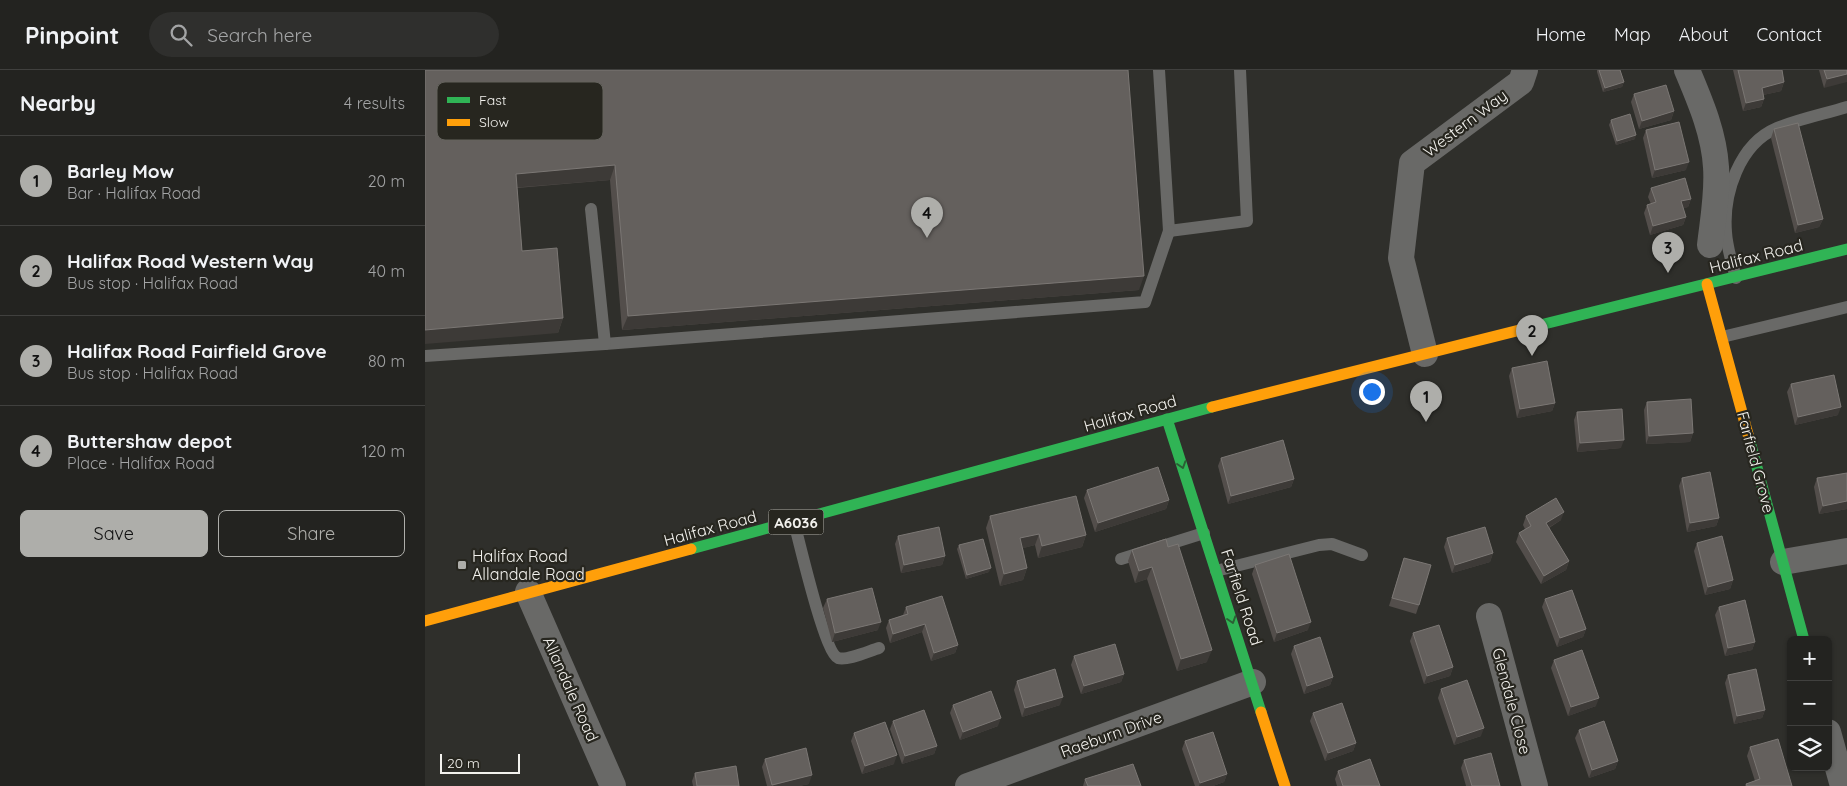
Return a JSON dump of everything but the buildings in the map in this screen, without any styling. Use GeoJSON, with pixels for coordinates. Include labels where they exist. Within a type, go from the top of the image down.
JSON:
{"type":"FeatureCollection","features":[{"type":"Feature","properties":{"kind":"main road","name":"Halifax Road"},"geometry":{"type":"LineString","coordinates":[[425,622],[528,592],[794,522],[1167,419],[1847,249]]}},
{"type":"Feature","properties":{"kind":"main road","name":"Farfield Grove"},"geometry":{"type":"LineString","coordinates":[[1707,284],[1803,636]]}},
{"type":"Feature","properties":{"kind":"main road","name":"Farfield Road"},"geometry":{"type":"LineString","coordinates":[[1167,419],[1285,786]]}},
{"type":"Feature","properties":{"kind":"street","name":"Western Way"},"geometry":{"type":"LineString","coordinates":[[1425,354],[1401,258],[1412,163],[1521,82],[1525,70]]}},
{"type":"Feature","properties":{"kind":"street"},"geometry":{"type":"LineString","coordinates":[[1687,70],[1714,146],[1717,168],[1710,244]]}},
{"type":"Feature","properties":{"kind":"street"},"geometry":{"type":"LineString","coordinates":[[1783,562],[1847,551]]}},
{"type":"Feature","properties":{"kind":"street","name":"Allandale Road"},"geometry":{"type":"LineString","coordinates":[[528,592],[613,786]]}},
{"type":"Feature","properties":{"kind":"street","name":"Glendale Close"},"geometry":{"type":"LineString","coordinates":[[1489,616],[1535,786]]}},
{"type":"Feature","properties":{"kind":"street","name":"Raeburn Drive"},"geometry":{"type":"LineString","coordinates":[[968,786],[1253,682]]}},
{"type":"Feature","properties":{"kind":"street"},"geometry":{"type":"LineString","coordinates":[[1832,746],[1843,786]]}},
{"type":"Feature","properties":{"kind":"lane"},"geometry":{"type":"LineString","coordinates":[[425,356],[1145,302],[1169,231],[1159,70]]}},
{"type":"Feature","properties":{"kind":"lane"},"geometry":{"type":"LineString","coordinates":[[1169,231],[1247,221],[1240,70]]}},
{"type":"Feature","properties":{"kind":"lane"},"geometry":{"type":"LineString","coordinates":[[1735,278],[1725,226],[1733,179],[1743,160],[1756,142],[1765,134],[1777,128],[1847,107]]}},
{"type":"Feature","properties":{"kind":"lane"},"geometry":{"type":"LineString","coordinates":[[591,209],[605,344]]}},
{"type":"Feature","properties":{"kind":"lane"},"geometry":{"type":"LineString","coordinates":[[1722,337],[1847,307]]}},
{"type":"Feature","properties":{"kind":"lane"},"geometry":{"type":"LineString","coordinates":[[794,522],[824,633],[834,655],[838,658],[845,658],[879,648]]}},
{"type":"Feature","properties":{"kind":"lane"},"geometry":{"type":"LineString","coordinates":[[1121,559],[1204,533]]}},
{"type":"Feature","properties":{"kind":"lane"},"geometry":{"type":"LineString","coordinates":[[1216,571],[1319,545],[1332,544],[1362,554]]}},
{"type":"Feature","properties":{"kind":"traffic: fast"},"geometry":{"type":"LineString","coordinates":[[1528,328],[1847,249]]}},
{"type":"Feature","properties":{"kind":"traffic: fast"},"geometry":{"type":"LineString","coordinates":[[691,549],[1212,407]]}},
{"type":"Feature","properties":{"kind":"traffic: fast"},"geometry":{"type":"LineString","coordinates":[[1167,419],[1261,712]]}},
{"type":"Feature","properties":{"kind":"traffic: fast"},"geometry":{"type":"LineString","coordinates":[[1749,438],[1803,636]]}},
{"type":"Feature","properties":{"kind":"traffic: slow"},"geometry":{"type":"LineString","coordinates":[[1707,284],[1749,438]]}},
{"type":"Feature","properties":{"kind":"traffic: slow"},"geometry":{"type":"LineString","coordinates":[[1212,407],[1528,328]]}},
{"type":"Feature","properties":{"kind":"traffic: slow"},"geometry":{"type":"LineString","coordinates":[[425,621],[691,549]]}},
{"type":"Feature","properties":{"kind":"traffic: slow"},"geometry":{"type":"LineString","coordinates":[[1261,712],[1285,786]]}},
{"type":"Feature","properties":{"kind":"place","name":"Buttershaw depot"},"geometry":{"type":"Point","coordinates":[927,238]}},
{"type":"Feature","properties":{"kind":"place","name":"Halifax Road Fairfield Grove"},"geometry":{"type":"Point","coordinates":[1668,273]}},
{"type":"Feature","properties":{"kind":"place","name":"Halifax Road Western Way"},"geometry":{"type":"Point","coordinates":[1532,356]}},
{"type":"Feature","properties":{"kind":"place","name":"Barley Mow"},"geometry":{"type":"Point","coordinates":[1426,422]}},
{"type":"Feature","properties":{"kind":"place","name":"Halifax Road Allandale Road"},"geometry":{"type":"Point","coordinates":[462,565]}}]}
